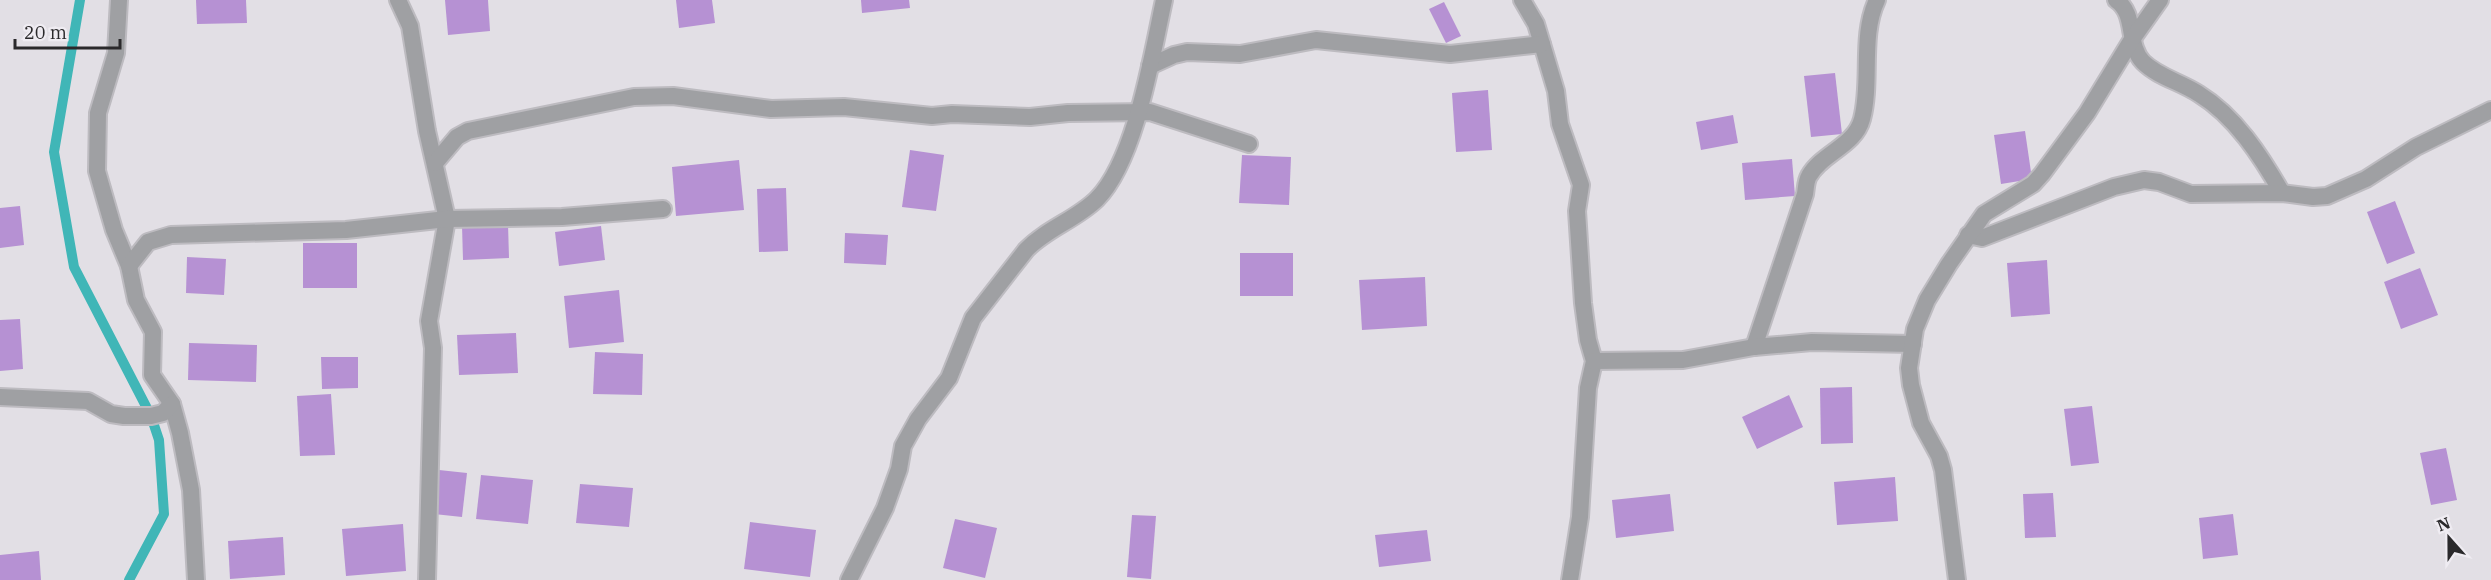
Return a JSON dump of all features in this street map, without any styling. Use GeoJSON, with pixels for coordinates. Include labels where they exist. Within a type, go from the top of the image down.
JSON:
{"type":"FeatureCollection","features":[{"type":"Feature","properties":{"kind":"street"},"geometry":{"type":"LineString","coordinates":[[119,0],[116,53],[98,113],[97,171],[114,230],[129,266],[136,300],[153,332],[152,375],[172,404],[190,479],[196,580]]}},
{"type":"Feature","properties":{"kind":"street"},"geometry":{"type":"LineString","coordinates":[[398,0],[410,26],[416,74],[447,219],[429,321],[433,348],[427,580]]}},
{"type":"Feature","properties":{"kind":"street"},"geometry":{"type":"LineString","coordinates":[[849,580],[885,508],[903,446],[918,419],[949,378],[973,318],[1030,246],[1096,201],[1120,167],[1150,66],[1164,0]]}},
{"type":"Feature","properties":{"kind":"street"},"geometry":{"type":"LineString","coordinates":[[1522,0],[1536,24],[1556,91],[1560,124],[1581,185],[1577,211],[1583,303],[1588,340],[1594,361],[1588,388],[1580,517],[1570,580]]}},
{"type":"Feature","properties":{"kind":"street"},"geometry":{"type":"LineString","coordinates":[[1754,347],[1805,194],[1808,177],[1817,166],[1852,138],[1862,119],[1870,23],[1877,0]]}},
{"type":"Feature","properties":{"kind":"street"},"geometry":{"type":"LineString","coordinates":[[2116,0],[2127,11],[2131,41],[2141,59],[2153,70],[2184,85],[2216,105],[2265,162],[2282,193]]}},
{"type":"Feature","properties":{"kind":"street"},"geometry":{"type":"LineString","coordinates":[[1957,580],[1943,470],[1939,456],[1922,423],[1911,384],[1910,368],[1918,321],[1927,300],[1968,235],[1984,214],[2033,184],[2043,174],[2087,113],[2131,41],[2160,0]]}},
{"type":"Feature","properties":{"kind":"street"},"geometry":{"type":"LineString","coordinates":[[1150,66],[1187,52],[1240,54],[1316,40],[1450,54],[1542,44]]}},
{"type":"Feature","properties":{"kind":"street"},"geometry":{"type":"LineString","coordinates":[[435,163],[457,137],[468,131],[634,97],[673,96],[771,109],[844,106],[932,116],[952,114],[1030,117],[1068,113],[1150,111],[1249,144]]}},
{"type":"Feature","properties":{"kind":"street"},"geometry":{"type":"LineString","coordinates":[[1968,235],[1982,238],[2114,187],[2144,180],[2159,182],[2191,194],[2282,193],[2313,197],[2327,196],[2366,179],[2416,147],[2491,110]]}},
{"type":"Feature","properties":{"kind":"street"},"geometry":{"type":"LineString","coordinates":[[129,266],[148,242],[171,235],[346,230],[447,219],[562,217],[663,209]]}},
{"type":"Feature","properties":{"kind":"street"},"geometry":{"type":"LineString","coordinates":[[1594,361],[1683,360],[1754,347],[1812,342],[1913,344]]}},
{"type":"Feature","properties":{"kind":"street"},"geometry":{"type":"LineString","coordinates":[[0,397],[88,401],[111,414],[124,416],[151,417],[164,413],[172,404]]}},
{"type":"Feature","properties":{"kind":"building"},"geometry":{"type":"Polygon","coordinates":[[[196,0],[246,0],[247,23],[197,24],[196,0]]]}},
{"type":"Feature","properties":{"kind":"building"},"geometry":{"type":"Polygon","coordinates":[[[445,0],[488,0],[490,31],[448,35],[445,0]]]}},
{"type":"Feature","properties":{"kind":"building"},"geometry":{"type":"Polygon","coordinates":[[[676,0],[712,0],[715,23],[679,28],[676,0]]]}},
{"type":"Feature","properties":{"kind":"building"},"geometry":{"type":"Polygon","coordinates":[[[861,0],[909,0],[910,8],[862,13],[861,0]]]}},
{"type":"Feature","properties":{"kind":"building"},"geometry":{"type":"Polygon","coordinates":[[[1444,2],[1461,36],[1446,43],[1429,9],[1444,2]]]}},
{"type":"Feature","properties":{"kind":"building"},"geometry":{"type":"Polygon","coordinates":[[[1835,73],[1842,134],[1811,137],[1804,76],[1835,73]]]}},
{"type":"Feature","properties":{"kind":"building"},"geometry":{"type":"Polygon","coordinates":[[[1488,90],[1492,150],[1456,152],[1452,93],[1488,90]]]}},
{"type":"Feature","properties":{"kind":"building"},"geometry":{"type":"Polygon","coordinates":[[[1733,115],[1738,143],[1701,150],[1696,122],[1733,115]]]}},
{"type":"Feature","properties":{"kind":"building"},"geometry":{"type":"Polygon","coordinates":[[[2025,131],[2032,179],[2001,184],[1994,135],[2025,131]]]}},
{"type":"Feature","properties":{"kind":"building"},"geometry":{"type":"Polygon","coordinates":[[[910,150],[944,155],[936,211],[902,207],[910,150]]]}},
{"type":"Feature","properties":{"kind":"building"},"geometry":{"type":"Polygon","coordinates":[[[1242,155],[1291,157],[1289,205],[1239,203],[1242,155]]]}},
{"type":"Feature","properties":{"kind":"building"},"geometry":{"type":"Polygon","coordinates":[[[1792,159],[1795,196],[1745,200],[1742,163],[1792,159]]]}},
{"type":"Feature","properties":{"kind":"building"},"geometry":{"type":"Polygon","coordinates":[[[739,160],[744,210],[676,216],[672,167],[739,160]]]}},
{"type":"Feature","properties":{"kind":"building"},"geometry":{"type":"Polygon","coordinates":[[[786,188],[788,251],[759,252],[757,189],[786,188]]]}},
{"type":"Feature","properties":{"kind":"building"},"geometry":{"type":"Polygon","coordinates":[[[2395,201],[2415,253],[2387,264],[2367,212],[2395,201]]]}},
{"type":"Feature","properties":{"kind":"building"},"geometry":{"type":"Polygon","coordinates":[[[20,206],[24,245],[0,248],[0,208],[20,206]]]}},
{"type":"Feature","properties":{"kind":"building"},"geometry":{"type":"Polygon","coordinates":[[[508,224],[509,258],[463,260],[462,225],[508,224]]]}},
{"type":"Feature","properties":{"kind":"building"},"geometry":{"type":"Polygon","coordinates":[[[601,226],[605,260],[559,266],[555,232],[601,226]]]}},
{"type":"Feature","properties":{"kind":"building"},"geometry":{"type":"Polygon","coordinates":[[[845,233],[888,235],[886,265],[844,263],[845,233]]]}},
{"type":"Feature","properties":{"kind":"building"},"geometry":{"type":"Polygon","coordinates":[[[303,243],[357,243],[357,288],[303,288],[303,243]]]}},
{"type":"Feature","properties":{"kind":"building"},"geometry":{"type":"Polygon","coordinates":[[[1240,253],[1293,253],[1293,296],[1240,296],[1240,253]]]}},
{"type":"Feature","properties":{"kind":"building"},"geometry":{"type":"Polygon","coordinates":[[[187,257],[226,259],[224,295],[186,293],[187,257]]]}},
{"type":"Feature","properties":{"kind":"building"},"geometry":{"type":"Polygon","coordinates":[[[2047,260],[2050,314],[2011,317],[2007,263],[2047,260]]]}},
{"type":"Feature","properties":{"kind":"building"},"geometry":{"type":"Polygon","coordinates":[[[2420,268],[2438,315],[2401,329],[2384,282],[2420,268]]]}},
{"type":"Feature","properties":{"kind":"building"},"geometry":{"type":"Polygon","coordinates":[[[1425,277],[1427,326],[1362,330],[1359,280],[1425,277]]]}},
{"type":"Feature","properties":{"kind":"building"},"geometry":{"type":"Polygon","coordinates":[[[619,290],[624,342],[569,348],[564,296],[619,290]]]}},
{"type":"Feature","properties":{"kind":"building"},"geometry":{"type":"Polygon","coordinates":[[[20,319],[23,369],[0,371],[0,320],[20,319]]]}},
{"type":"Feature","properties":{"kind":"building"},"geometry":{"type":"Polygon","coordinates":[[[516,333],[518,373],[459,375],[457,335],[516,333]]]}},
{"type":"Feature","properties":{"kind":"building"},"geometry":{"type":"Polygon","coordinates":[[[189,343],[257,345],[256,382],[188,380],[189,343]]]}},
{"type":"Feature","properties":{"kind":"building"},"geometry":{"type":"Polygon","coordinates":[[[595,352],[643,354],[642,395],[593,394],[595,352]]]}},
{"type":"Feature","properties":{"kind":"building"},"geometry":{"type":"Polygon","coordinates":[[[321,357],[358,357],[358,388],[322,389],[321,357]]]}},
{"type":"Feature","properties":{"kind":"building"},"geometry":{"type":"Polygon","coordinates":[[[1852,387],[1853,443],[1821,444],[1820,388],[1852,387]]]}},
{"type":"Feature","properties":{"kind":"building"},"geometry":{"type":"Polygon","coordinates":[[[331,394],[335,455],[300,456],[297,396],[331,394]]]}},
{"type":"Feature","properties":{"kind":"building"},"geometry":{"type":"Polygon","coordinates":[[[1789,395],[1803,427],[1757,449],[1742,417],[1789,395]]]}},
{"type":"Feature","properties":{"kind":"building"},"geometry":{"type":"Polygon","coordinates":[[[2092,406],[2099,463],[2071,466],[2064,409],[2092,406]]]}},
{"type":"Feature","properties":{"kind":"building"},"geometry":{"type":"Polygon","coordinates":[[[2446,448],[2457,500],[2431,505],[2420,453],[2446,448]]]}},
{"type":"Feature","properties":{"kind":"building"},"geometry":{"type":"Polygon","coordinates":[[[439,470],[467,473],[462,517],[434,514],[439,470]]]}},
{"type":"Feature","properties":{"kind":"building"},"geometry":{"type":"Polygon","coordinates":[[[481,475],[533,480],[528,524],[476,519],[481,475]]]}},
{"type":"Feature","properties":{"kind":"building"},"geometry":{"type":"Polygon","coordinates":[[[1895,477],[1898,521],[1837,525],[1834,482],[1895,477]]]}},
{"type":"Feature","properties":{"kind":"building"},"geometry":{"type":"Polygon","coordinates":[[[580,484],[633,488],[629,527],[576,523],[580,484]]]}},
{"type":"Feature","properties":{"kind":"building"},"geometry":{"type":"Polygon","coordinates":[[[2053,493],[2056,537],[2025,538],[2023,494],[2053,493]]]}},
{"type":"Feature","properties":{"kind":"building"},"geometry":{"type":"Polygon","coordinates":[[[1670,494],[1674,531],[1616,538],[1612,500],[1670,494]]]}},
{"type":"Feature","properties":{"kind":"building"},"geometry":{"type":"Polygon","coordinates":[[[2233,514],[2238,555],[2203,559],[2199,518],[2233,514]]]}},
{"type":"Feature","properties":{"kind":"building"},"geometry":{"type":"Polygon","coordinates":[[[1132,515],[1156,516],[1151,579],[1127,577],[1132,515]]]}},
{"type":"Feature","properties":{"kind":"building"},"geometry":{"type":"Polygon","coordinates":[[[955,519],[997,528],[985,578],[943,568],[955,519]]]}},
{"type":"Feature","properties":{"kind":"building"},"geometry":{"type":"Polygon","coordinates":[[[750,522],[816,530],[810,577],[744,569],[750,522]]]}},
{"type":"Feature","properties":{"kind":"building"},"geometry":{"type":"Polygon","coordinates":[[[403,524],[406,571],[346,576],[342,529],[403,524]]]}},
{"type":"Feature","properties":{"kind":"building"},"geometry":{"type":"Polygon","coordinates":[[[1427,530],[1431,561],[1379,567],[1375,535],[1427,530]]]}},
{"type":"Feature","properties":{"kind":"building"},"geometry":{"type":"Polygon","coordinates":[[[283,537],[285,575],[230,579],[228,541],[283,537]]]}},
{"type":"Feature","properties":{"kind":"building"},"geometry":{"type":"Polygon","coordinates":[[[39,551],[41,580],[0,580],[0,555],[39,551]]]}},
{"type":"Feature","properties":{"kind":"waterway"},"geometry":{"type":"LineString","coordinates":[[80,0],[54,152],[74,267],[151,416],[159,440],[164,514],[129,580]]}}]}
